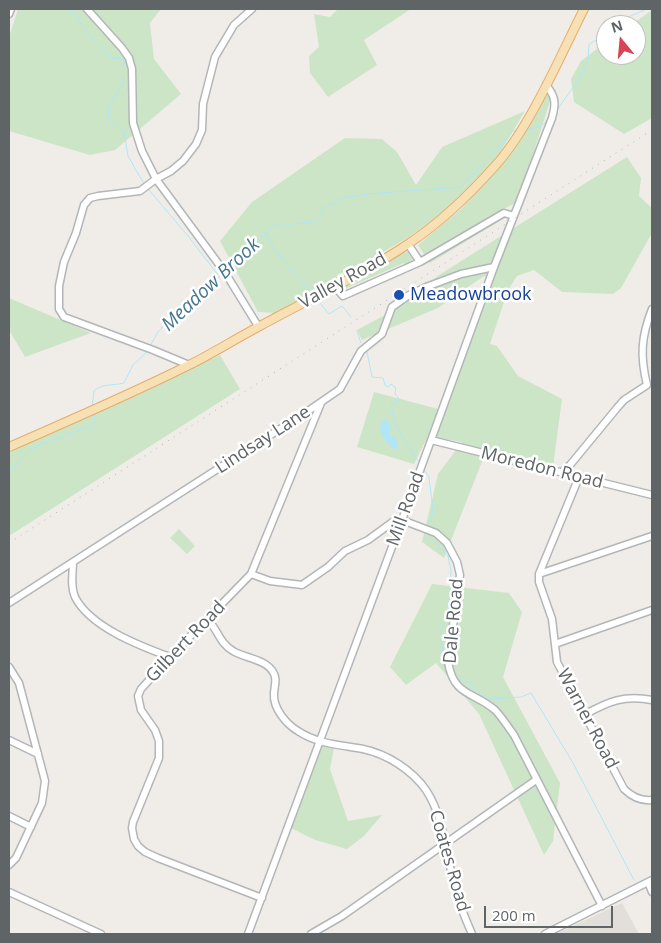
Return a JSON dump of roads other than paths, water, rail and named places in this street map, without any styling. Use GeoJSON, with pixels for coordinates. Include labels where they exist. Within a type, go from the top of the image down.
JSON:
{"type":"FeatureCollection","features":[{"type":"Feature","properties":{"kind":"main road","name":"Valley Road"},"geometry":{"type":"LineString","coordinates":[[9,447],[188,366],[258,326],[335,287],[408,244],[460,201],[496,165],[524,125],[584,9]]}},
{"type":"Feature","properties":{"kind":"street"},"geometry":{"type":"LineString","coordinates":[[9,14],[10,9]]}},
{"type":"Feature","properties":{"kind":"street"},"geometry":{"type":"LineString","coordinates":[[87,9],[129,58],[132,69],[134,123],[142,151],[156,179],[226,274],[258,326]]}},
{"type":"Feature","properties":{"kind":"street"},"geometry":{"type":"LineString","coordinates":[[188,366],[153,350],[64,317],[59,309],[59,286],[64,262],[76,233],[84,205],[90,198],[140,191],[156,179],[172,171],[183,161],[196,144],[202,130],[202,104],[215,57],[234,25],[252,9]]}},
{"type":"Feature","properties":{"kind":"street","name":"Mill Road"},"geometry":{"type":"LineString","coordinates":[[248,934],[427,453],[494,267],[552,118],[556,105],[552,93],[546,85]]}},
{"type":"Feature","properties":{"kind":"street"},"geometry":{"type":"LineString","coordinates":[[335,287],[344,296],[420,262],[504,213],[514,216]]}},
{"type":"Feature","properties":{"kind":"street"},"geometry":{"type":"LineString","coordinates":[[408,244],[420,262]]}},
{"type":"Feature","properties":{"kind":"street","name":"Lindsay Lane"},"geometry":{"type":"LineString","coordinates":[[9,603],[340,389],[360,351],[382,334],[389,312],[409,295],[461,274],[494,267]]}},
{"type":"Feature","properties":{"kind":"street"},"geometry":{"type":"LineString","coordinates":[[562,472],[570,465],[620,404],[647,385],[641,349],[645,327],[652,309]]}},
{"type":"Feature","properties":{"kind":"street","name":"Gilbert Road"},"geometry":{"type":"LineString","coordinates":[[262,898],[145,852],[138,846],[134,839],[133,822],[159,758],[159,741],[155,730],[141,710],[138,696],[141,689],[170,657],[251,574],[321,403]]}},
{"type":"Feature","properties":{"kind":"street","name":"Moredon Road"},"geometry":{"type":"LineString","coordinates":[[431,440],[652,495]]}},
{"type":"Feature","properties":{"kind":"street"},"geometry":{"type":"LineString","coordinates":[[539,574],[579,477]]}},
{"type":"Feature","properties":{"kind":"street"},"geometry":{"type":"LineString","coordinates":[[251,574],[270,581],[302,585],[328,567],[345,551],[368,540],[394,521],[402,520]]}},
{"type":"Feature","properties":{"kind":"street","name":"Dale Road"},"geometry":{"type":"LineString","coordinates":[[402,520],[436,533],[447,543],[457,562],[460,575],[448,662],[450,674],[459,689],[495,710],[514,735],[602,906]]}},
{"type":"Feature","properties":{"kind":"street"},"geometry":{"type":"LineString","coordinates":[[539,574],[652,536]]}},
{"type":"Feature","properties":{"kind":"street"},"geometry":{"type":"LineString","coordinates":[[74,562],[72,584],[75,596],[82,606],[106,627],[134,644],[170,657]]}},
{"type":"Feature","properties":{"kind":"street","name":"Warner Road"},"geometry":{"type":"LineString","coordinates":[[539,574],[539,582],[552,619],[556,662],[624,789],[630,795],[637,798],[652,800]]}},
{"type":"Feature","properties":{"kind":"street"},"geometry":{"type":"LineString","coordinates":[[555,644],[652,610]]}},
{"type":"Feature","properties":{"kind":"street","name":"Coates Road"},"geometry":{"type":"LineString","coordinates":[[208,619],[228,648],[272,670],[275,678],[274,700],[280,713],[297,731],[320,742],[378,753],[408,771],[428,794],[436,812],[445,843],[456,892],[472,934]]}},
{"type":"Feature","properties":{"kind":"street"},"geometry":{"type":"LineString","coordinates":[[9,667],[19,683],[44,781],[42,803],[16,858],[9,865]]}},
{"type":"Feature","properties":{"kind":"street"},"geometry":{"type":"LineString","coordinates":[[584,715],[614,700],[631,698],[652,700]]}},
{"type":"Feature","properties":{"kind":"street"},"geometry":{"type":"LineString","coordinates":[[9,740],[38,754]]}},
{"type":"Feature","properties":{"kind":"street"},"geometry":{"type":"LineString","coordinates":[[311,934],[342,916],[536,780]]}},
{"type":"Feature","properties":{"kind":"street"},"geometry":{"type":"LineString","coordinates":[[9,816],[31,827]]}},
{"type":"Feature","properties":{"kind":"street"},"geometry":{"type":"LineString","coordinates":[[545,934],[650,881],[652,892]]}},
{"type":"Feature","properties":{"kind":"street"},"geometry":{"type":"LineString","coordinates":[[9,892],[101,934]]}},
{"type":"Feature","properties":{"kind":"water"},"geometry":{"type":"Polygon","coordinates":[[[386,420],[390,425],[390,435],[394,436],[398,442],[397,448],[394,450],[381,434],[382,421],[386,420]]]}},
{"type":"Feature","properties":{"kind":"waterway"},"geometry":{"type":"LineString","coordinates":[[70,9],[95,42],[112,58],[124,59],[123,84],[108,106],[109,119],[124,132],[128,156],[144,184]]}},
{"type":"Feature","properties":{"kind":"waterway","name":"Meadow Brook"},"geometry":{"type":"LineString","coordinates":[[633,15],[647,9]]}},
{"type":"Feature","properties":{"kind":"waterway","name":"Meadow Brook"},"geometry":{"type":"LineString","coordinates":[[557,110],[583,73],[588,59],[589,44],[596,40]]}},
{"type":"Feature","properties":{"kind":"waterway","name":"Meadow Brook"},"geometry":{"type":"LineString","coordinates":[[525,130],[542,126],[549,118]]}},
{"type":"Feature","properties":{"kind":"waterway","name":"Meadow Brook"},"geometry":{"type":"LineString","coordinates":[[227,270],[251,252],[266,232],[277,224],[313,222],[320,217],[323,208],[343,198],[367,194],[461,187],[513,131],[516,131]]}},
{"type":"Feature","properties":{"kind":"waterway"},"geometry":{"type":"LineString","coordinates":[[149,190],[218,275]]}},
{"type":"Feature","properties":{"kind":"waterway"},"geometry":{"type":"LineString","coordinates":[[266,233],[274,249],[311,292]]}},
{"type":"Feature","properties":{"kind":"waterway","name":"Meadow Brook"},"geometry":{"type":"LineString","coordinates":[[150,346],[158,332],[169,320],[191,307],[222,274]]}},
{"type":"Feature","properties":{"kind":"waterway"},"geometry":{"type":"LineString","coordinates":[[320,303],[329,314],[342,306],[351,317]]}},
{"type":"Feature","properties":{"kind":"waterway"},"geometry":{"type":"LineString","coordinates":[[357,331],[361,343]]}},
{"type":"Feature","properties":{"kind":"waterway","name":"Meadow Brook"},"geometry":{"type":"LineString","coordinates":[[92,407],[94,391],[104,386],[124,383],[133,365],[147,352]]}},
{"type":"Feature","properties":{"kind":"waterway"},"geometry":{"type":"LineString","coordinates":[[367,352],[372,377],[383,378],[385,385],[388,387],[391,384],[396,388],[395,394],[400,400],[391,405],[395,421],[401,435],[419,462]]}},
{"type":"Feature","properties":{"kind":"waterway","name":"Meadow Brook"},"geometry":{"type":"LineString","coordinates":[[9,472],[29,451],[41,444],[92,426],[95,419],[94,413]]}},
{"type":"Feature","properties":{"kind":"waterway"},"geometry":{"type":"LineString","coordinates":[[424,470],[429,477],[433,511],[429,524]]}},
{"type":"Feature","properties":{"kind":"waterway"},"geometry":{"type":"LineString","coordinates":[[428,535],[448,556],[451,570],[447,615],[441,629],[443,663],[446,666]]}},
{"type":"Feature","properties":{"kind":"waterway"},"geometry":{"type":"LineString","coordinates":[[456,678],[471,683],[474,688],[488,699],[521,697],[531,693],[573,763],[634,880]]}},
{"type":"Feature","properties":{"kind":"railway"},"geometry":{"type":"LineString","coordinates":[[9,543],[652,130]]}},
{"type":"Feature","properties":{"kind":"place","name":"Meadowbrook"},"geometry":{"type":"Point","coordinates":[399,295]}}]}
